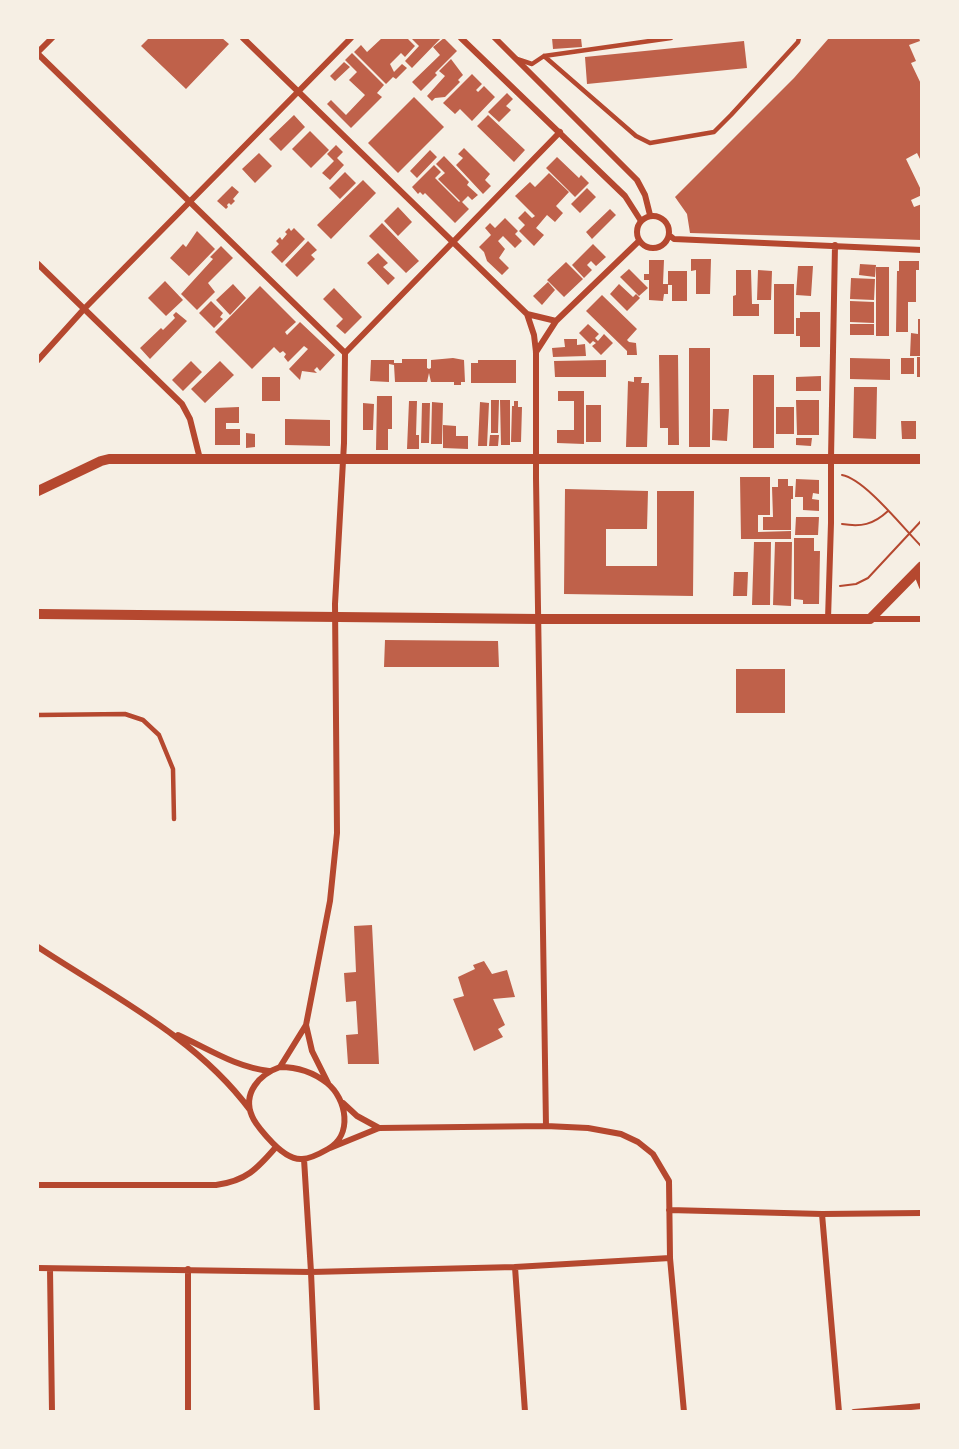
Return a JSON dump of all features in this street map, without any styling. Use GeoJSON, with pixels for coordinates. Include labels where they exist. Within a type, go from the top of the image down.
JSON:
{"type":"FeatureCollection","features":[{"type":"Feature","properties":{"kind":"street"},"geometry":{"type":"LineString","coordinates":[[52,38],[38,53],[345,353]]}},
{"type":"Feature","properties":{"kind":"street"},"geometry":{"type":"LineString","coordinates":[[243,38],[453,240],[527,314],[531,324],[536,352],[546,1126]]}},
{"type":"Feature","properties":{"kind":"street"},"geometry":{"type":"LineString","coordinates":[[38,360],[84,309],[191,202],[297,90],[351,38]]}},
{"type":"Feature","properties":{"kind":"street"},"geometry":{"type":"LineString","coordinates":[[461,38],[625,196],[641,221]]}},
{"type":"Feature","properties":{"kind":"street"},"geometry":{"type":"LineString","coordinates":[[495,38],[637,180],[645,195],[650,215]]}},
{"type":"Feature","properties":{"kind":"street"},"geometry":{"type":"LineString","coordinates":[[280,1067],[306,1025],[330,901],[337,833],[335,617],[344,457],[345,353],[560,132]]}},
{"type":"Feature","properties":{"kind":"street"},"geometry":{"type":"LineString","coordinates":[[650,215],[663,220],[669,230],[664,245],[653,249],[642,245],[637,230],[641,221],[650,215]]}},
{"type":"Feature","properties":{"kind":"street"},"geometry":{"type":"LineString","coordinates":[[669,235],[674,239],[921,250]]}},
{"type":"Feature","properties":{"kind":"street"},"geometry":{"type":"LineString","coordinates":[[536,352],[556,321],[639,241]]}},
{"type":"Feature","properties":{"kind":"street"},"geometry":{"type":"LineString","coordinates":[[828,619],[835,245]]}},
{"type":"Feature","properties":{"kind":"street"},"geometry":{"type":"LineString","coordinates":[[38,264],[183,404],[190,419],[200,459]]}},
{"type":"Feature","properties":{"kind":"street"},"geometry":{"type":"LineString","coordinates":[[527,314],[556,321]]}},
{"type":"Feature","properties":{"kind":"street"},"geometry":{"type":"LineString","coordinates":[[38,490],[109,459],[344,457],[921,459]]}},
{"type":"Feature","properties":{"kind":"street"},"geometry":{"type":"LineString","coordinates":[[919,569],[921,587]]}},
{"type":"Feature","properties":{"kind":"street"},"geometry":{"type":"LineString","coordinates":[[870,619],[919,569]]}},
{"type":"Feature","properties":{"kind":"street"},"geometry":{"type":"LineString","coordinates":[[38,614],[539,619],[921,619]]}},
{"type":"Feature","properties":{"kind":"street"},"geometry":{"type":"LineString","coordinates":[[38,947],[172,1033],[231,1062],[269,1071]]}},
{"type":"Feature","properties":{"kind":"street"},"geometry":{"type":"LineString","coordinates":[[306,1025],[312,1051],[327,1083],[357,1116],[380,1128]]}},
{"type":"Feature","properties":{"kind":"street"},"geometry":{"type":"LineString","coordinates":[[172,1033],[234,1088],[258,1126],[276,1147],[304,1160],[380,1128],[546,1126],[588,1128],[621,1134],[638,1142],[653,1154],[669,1182],[670,1258],[684,1412]]}},
{"type":"Feature","properties":{"kind":"street"},"geometry":{"type":"LineString","coordinates":[[250,1111],[253,1088],[269,1071],[280,1067],[294,1067],[309,1072],[327,1083]]}},
{"type":"Feature","properties":{"kind":"street"},"geometry":{"type":"LineString","coordinates":[[330,1148],[342,1133],[344,1111],[341,1101]]}},
{"type":"Feature","properties":{"kind":"street"},"geometry":{"type":"LineString","coordinates":[[38,1185],[216,1185],[234,1183],[249,1175],[276,1147]]}},
{"type":"Feature","properties":{"kind":"street"},"geometry":{"type":"LineString","coordinates":[[304,1160],[317,1412]]}},
{"type":"Feature","properties":{"kind":"street"},"geometry":{"type":"LineString","coordinates":[[669,1210],[921,1214]]}},
{"type":"Feature","properties":{"kind":"street"},"geometry":{"type":"LineString","coordinates":[[822,1214],[839,1412]]}},
{"type":"Feature","properties":{"kind":"street"},"geometry":{"type":"LineString","coordinates":[[38,1268],[311,1272],[516,1267],[670,1258]]}},
{"type":"Feature","properties":{"kind":"street"},"geometry":{"type":"LineString","coordinates":[[516,1267],[525,1412]]}},
{"type":"Feature","properties":{"kind":"street"},"geometry":{"type":"LineString","coordinates":[[50,1269],[52,1412]]}},
{"type":"Feature","properties":{"kind":"street"},"geometry":{"type":"LineString","coordinates":[[188,1269],[188,1412]]}},
{"type":"Feature","properties":{"kind":"street"},"geometry":{"type":"LineString","coordinates":[[854,1412],[921,1406]]}},
{"type":"Feature","properties":{"kind":"lane"},"geometry":{"type":"LineString","coordinates":[[514,58],[532,64],[544,56],[671,38]]}},
{"type":"Feature","properties":{"kind":"lane"},"geometry":{"type":"LineString","coordinates":[[544,56],[636,136],[650,143],[714,132],[800,38]]}},
{"type":"Feature","properties":{"kind":"lane"},"geometry":{"type":"LineString","coordinates":[[38,715],[125,714],[143,720],[159,735],[173,769],[174,819]]}},
{"type":"Feature","properties":{"kind":"path"},"geometry":{"type":"LineString","coordinates":[[831,473],[849,476],[862,486],[921,547]]}},
{"type":"Feature","properties":{"kind":"path"},"geometry":{"type":"LineString","coordinates":[[831,523],[856,527],[870,525],[888,511]]}},
{"type":"Feature","properties":{"kind":"path"},"geometry":{"type":"LineString","coordinates":[[830,588],[856,584],[868,578],[921,520]]}},
{"type":"Feature","properties":{"kind":"building"},"geometry":{"type":"Polygon","coordinates":[[[149,38],[222,38],[229,44],[186,89],[141,46],[149,38]]]}},
{"type":"Feature","properties":{"kind":"building"},"geometry":{"type":"Polygon","coordinates":[[[382,38],[410,38],[408,39],[415,46],[405,57],[401,53],[390,64],[394,72],[402,64],[407,68],[396,79],[393,77],[386,84],[354,52],[361,45],[367,52],[382,38]]]}},
{"type":"Feature","properties":{"kind":"building"},"geometry":{"type":"Polygon","coordinates":[[[441,38],[412,68],[405,61],[419,46],[412,39],[441,38]]]}},
{"type":"Feature","properties":{"kind":"building"},"geometry":{"type":"Polygon","coordinates":[[[444,38],[457,51],[421,91],[412,82],[440,55],[433,47],[444,38]]]}},
{"type":"Feature","properties":{"kind":"building"},"geometry":{"type":"Polygon","coordinates":[[[552,38],[581,38],[582,47],[553,49],[552,38]]]}},
{"type":"Feature","properties":{"kind":"building"},"geometry":{"type":"Polygon","coordinates":[[[829,38],[919,38],[920,41],[909,45],[916,61],[911,63],[922,86],[922,163],[917,153],[906,159],[922,192],[922,195],[911,200],[914,207],[922,204],[922,240],[690,233],[687,214],[675,197],[794,78],[829,38]]]}},
{"type":"Feature","properties":{"kind":"building"},"geometry":{"type":"Polygon","coordinates":[[[744,41],[747,68],[587,84],[585,57],[744,41]]]}},
{"type":"Feature","properties":{"kind":"building"},"geometry":{"type":"Polygon","coordinates":[[[352,53],[384,85],[377,93],[382,97],[351,128],[327,104],[331,100],[346,115],[365,95],[349,80],[357,72],[345,60],[352,53]]]}},
{"type":"Feature","properties":{"kind":"building"},"geometry":{"type":"Polygon","coordinates":[[[451,59],[463,75],[458,80],[460,82],[445,97],[435,98],[432,101],[427,96],[445,76],[439,71],[451,59]]]}},
{"type":"Feature","properties":{"kind":"building"},"geometry":{"type":"Polygon","coordinates":[[[344,62],[350,67],[335,81],[330,76],[344,62]]]}},
{"type":"Feature","properties":{"kind":"building"},"geometry":{"type":"Polygon","coordinates":[[[472,74],[482,84],[476,90],[478,92],[484,86],[495,97],[472,121],[460,109],[455,114],[443,103],[472,74]]]}},
{"type":"Feature","properties":{"kind":"building"},"geometry":{"type":"Polygon","coordinates":[[[507,93],[513,99],[506,106],[511,110],[499,122],[488,112],[507,93]]]}},
{"type":"Feature","properties":{"kind":"building"},"geometry":{"type":"Polygon","coordinates":[[[414,97],[444,127],[398,173],[368,143],[414,97]]]}},
{"type":"Feature","properties":{"kind":"building"},"geometry":{"type":"Polygon","coordinates":[[[294,115],[305,127],[281,151],[269,139],[294,115]]]}},
{"type":"Feature","properties":{"kind":"building"},"geometry":{"type":"Polygon","coordinates":[[[488,115],[525,150],[514,162],[477,126],[488,115]]]}},
{"type":"Feature","properties":{"kind":"building"},"geometry":{"type":"Polygon","coordinates":[[[310,131],[329,150],[311,168],[292,149],[310,131]]]}},
{"type":"Feature","properties":{"kind":"building"},"geometry":{"type":"Polygon","coordinates":[[[336,145],[343,152],[337,158],[344,165],[330,180],[322,173],[334,161],[327,154],[336,145]]]}},
{"type":"Feature","properties":{"kind":"building"},"geometry":{"type":"Polygon","coordinates":[[[464,148],[490,174],[485,180],[491,186],[483,194],[456,165],[463,158],[458,154],[464,148]]]}},
{"type":"Feature","properties":{"kind":"building"},"geometry":{"type":"Polygon","coordinates":[[[430,150],[437,157],[417,178],[410,171],[430,150]]]}},
{"type":"Feature","properties":{"kind":"building"},"geometry":{"type":"Polygon","coordinates":[[[259,153],[272,166],[255,183],[242,169],[259,153]]]}},
{"type":"Feature","properties":{"kind":"building"},"geometry":{"type":"Polygon","coordinates":[[[444,156],[478,195],[472,200],[468,196],[462,202],[469,209],[455,223],[425,193],[418,194],[412,187],[434,165],[441,172],[435,178],[459,202],[438,179],[445,173],[436,164],[444,156]]]}},
{"type":"Feature","properties":{"kind":"building"},"geometry":{"type":"Polygon","coordinates":[[[557,157],[579,178],[581,175],[589,183],[575,197],[546,168],[557,157]]]}},
{"type":"Feature","properties":{"kind":"building"},"geometry":{"type":"Polygon","coordinates":[[[345,172],[356,183],[340,199],[329,188],[345,172]]]}},
{"type":"Feature","properties":{"kind":"building"},"geometry":{"type":"Polygon","coordinates":[[[549,173],[569,192],[556,206],[563,213],[555,222],[547,215],[536,228],[544,235],[534,246],[519,231],[525,225],[518,218],[525,211],[532,218],[535,216],[515,196],[530,182],[535,187],[549,173]]]}},
{"type":"Feature","properties":{"kind":"building"},"geometry":{"type":"Polygon","coordinates":[[[363,180],[376,193],[331,239],[317,225],[363,180]]]}},
{"type":"Feature","properties":{"kind":"building"},"geometry":{"type":"Polygon","coordinates":[[[232,186],[239,192],[233,199],[235,201],[231,205],[229,203],[226,209],[217,201],[232,186]]]}},
{"type":"Feature","properties":{"kind":"building"},"geometry":{"type":"Polygon","coordinates":[[[587,188],[596,197],[580,213],[571,204],[587,188]]]}},
{"type":"Feature","properties":{"kind":"building"},"geometry":{"type":"Polygon","coordinates":[[[398,207],[412,222],[398,236],[384,221],[398,207]]]}},
{"type":"Feature","properties":{"kind":"building"},"geometry":{"type":"Polygon","coordinates":[[[610,209],[616,215],[592,239],[586,232],[610,209]]]}},
{"type":"Feature","properties":{"kind":"building"},"geometry":{"type":"Polygon","coordinates":[[[505,218],[518,231],[515,234],[522,241],[515,248],[503,236],[498,241],[505,249],[499,258],[509,268],[502,275],[487,261],[484,252],[479,247],[491,235],[485,228],[490,223],[495,228],[505,218]]]}},
{"type":"Feature","properties":{"kind":"building"},"geometry":{"type":"Polygon","coordinates":[[[382,223],[419,261],[406,273],[369,236],[382,223]]]}},
{"type":"Feature","properties":{"kind":"building"},"geometry":{"type":"Polygon","coordinates":[[[289,228],[291,231],[294,228],[305,239],[282,263],[271,252],[279,244],[276,241],[280,237],[282,240],[289,228]]]}},
{"type":"Feature","properties":{"kind":"building"},"geometry":{"type":"Polygon","coordinates":[[[197,231],[215,249],[189,276],[170,258],[183,244],[186,247],[197,231]]]}},
{"type":"Feature","properties":{"kind":"building"},"geometry":{"type":"Polygon","coordinates":[[[308,241],[317,250],[311,255],[315,259],[297,277],[285,265],[308,241]]]}},
{"type":"Feature","properties":{"kind":"building"},"geometry":{"type":"Polygon","coordinates":[[[593,244],[606,257],[596,266],[591,261],[587,265],[592,270],[584,278],[572,265],[593,244]]]}},
{"type":"Feature","properties":{"kind":"building"},"geometry":{"type":"Polygon","coordinates":[[[221,246],[233,258],[208,283],[215,292],[197,310],[181,294],[213,259],[210,257],[221,246]]]}},
{"type":"Feature","properties":{"kind":"building"},"geometry":{"type":"Polygon","coordinates":[[[378,253],[388,263],[383,267],[395,278],[388,285],[367,263],[378,253]]]}},
{"type":"Feature","properties":{"kind":"building"},"geometry":{"type":"Polygon","coordinates":[[[691,259],[711,259],[710,294],[696,294],[696,270],[691,271],[691,259]]]}},
{"type":"Feature","properties":{"kind":"building"},"geometry":{"type":"Polygon","coordinates":[[[649,260],[664,260],[663,284],[668,284],[668,294],[664,294],[663,301],[649,300],[649,280],[644,280],[644,274],[649,274],[649,260]]]}},
{"type":"Feature","properties":{"kind":"building"},"geometry":{"type":"Polygon","coordinates":[[[899,261],[919,261],[919,270],[916,270],[916,302],[908,302],[908,332],[896,332],[899,261]]]}},
{"type":"Feature","properties":{"kind":"building"},"geometry":{"type":"Polygon","coordinates":[[[566,262],[583,279],[564,297],[547,280],[566,262]]]}},
{"type":"Feature","properties":{"kind":"building"},"geometry":{"type":"Polygon","coordinates":[[[860,264],[876,265],[875,277],[859,275],[860,264]]]}},
{"type":"Feature","properties":{"kind":"building"},"geometry":{"type":"Polygon","coordinates":[[[798,266],[813,266],[811,296],[796,295],[798,266]]]}},
{"type":"Feature","properties":{"kind":"building"},"geometry":{"type":"Polygon","coordinates":[[[876,267],[889,267],[889,336],[876,336],[876,267]]]}},
{"type":"Feature","properties":{"kind":"building"},"geometry":{"type":"Polygon","coordinates":[[[629,269],[648,288],[639,296],[620,277],[629,269]]]}},
{"type":"Feature","properties":{"kind":"building"},"geometry":{"type":"Polygon","coordinates":[[[736,270],[751,270],[752,304],[759,304],[759,316],[733,316],[736,270]]]}},
{"type":"Feature","properties":{"kind":"building"},"geometry":{"type":"Polygon","coordinates":[[[758,270],[772,271],[771,300],[757,300],[758,270]]]}},
{"type":"Feature","properties":{"kind":"building"},"geometry":{"type":"Polygon","coordinates":[[[668,271],[687,271],[687,301],[672,301],[672,285],[668,285],[668,271]]]}},
{"type":"Feature","properties":{"kind":"building"},"geometry":{"type":"Polygon","coordinates":[[[851,278],[875,279],[874,300],[850,299],[851,278]]]}},
{"type":"Feature","properties":{"kind":"building"},"geometry":{"type":"Polygon","coordinates":[[[165,281],[183,300],[166,316],[148,298],[165,281]]]}},
{"type":"Feature","properties":{"kind":"building"},"geometry":{"type":"Polygon","coordinates":[[[548,282],[555,290],[542,305],[533,296],[548,282]]]}},
{"type":"Feature","properties":{"kind":"building"},"geometry":{"type":"Polygon","coordinates":[[[233,284],[246,298],[230,315],[216,300],[233,284]]]}},
{"type":"Feature","properties":{"kind":"building"},"geometry":{"type":"Polygon","coordinates":[[[619,284],[633,297],[636,294],[640,298],[627,311],[610,294],[619,284]]]}},
{"type":"Feature","properties":{"kind":"building"},"geometry":{"type":"Polygon","coordinates":[[[774,284],[794,284],[794,334],[774,334],[774,284]]]}},
{"type":"Feature","properties":{"kind":"building"},"geometry":{"type":"Polygon","coordinates":[[[260,286],[296,322],[285,332],[287,335],[300,322],[335,355],[320,371],[317,367],[314,370],[317,373],[302,371],[300,380],[289,369],[308,349],[304,346],[288,362],[284,357],[286,354],[283,351],[280,353],[274,347],[252,369],[215,332],[260,286]]]}},
{"type":"Feature","properties":{"kind":"building"},"geometry":{"type":"Polygon","coordinates":[[[334,288],[362,317],[345,334],[336,326],[343,319],[323,299],[334,288]]]}},
{"type":"Feature","properties":{"kind":"building"},"geometry":{"type":"Polygon","coordinates":[[[602,295],[637,329],[627,340],[636,343],[637,355],[627,355],[627,351],[586,311],[602,295]]]}},
{"type":"Feature","properties":{"kind":"building"},"geometry":{"type":"Polygon","coordinates":[[[211,301],[223,313],[220,317],[223,319],[214,328],[199,313],[211,301]]]}},
{"type":"Feature","properties":{"kind":"building"},"geometry":{"type":"Polygon","coordinates":[[[850,301],[874,302],[874,323],[850,322],[850,301]]]}},
{"type":"Feature","properties":{"kind":"building"},"geometry":{"type":"Polygon","coordinates":[[[176,312],[187,321],[150,359],[140,348],[175,318],[173,315],[176,312]]]}},
{"type":"Feature","properties":{"kind":"building"},"geometry":{"type":"Polygon","coordinates":[[[800,312],[820,312],[820,347],[800,347],[800,336],[796,336],[796,318],[800,318],[800,312]]]}},
{"type":"Feature","properties":{"kind":"building"},"geometry":{"type":"Polygon","coordinates":[[[918,319],[922,319],[922,356],[910,356],[911,333],[918,334],[918,319]]]}},
{"type":"Feature","properties":{"kind":"building"},"geometry":{"type":"Polygon","coordinates":[[[588,324],[599,334],[595,338],[598,341],[604,334],[613,343],[601,355],[592,346],[596,343],[593,341],[590,344],[579,333],[588,324]]]}},
{"type":"Feature","properties":{"kind":"building"},"geometry":{"type":"Polygon","coordinates":[[[850,324],[874,324],[874,335],[850,335],[850,324]]]}},
{"type":"Feature","properties":{"kind":"building"},"geometry":{"type":"Polygon","coordinates":[[[564,339],[577,339],[577,345],[585,344],[586,356],[553,357],[552,348],[565,347],[564,339]]]}},
{"type":"Feature","properties":{"kind":"building"},"geometry":{"type":"Polygon","coordinates":[[[689,348],[710,348],[710,447],[689,447],[689,348]]]}},
{"type":"Feature","properties":{"kind":"building"},"geometry":{"type":"Polygon","coordinates":[[[659,355],[678,355],[679,445],[668,445],[668,428],[660,428],[659,355]]]}},
{"type":"Feature","properties":{"kind":"building"},"geometry":{"type":"Polygon","coordinates":[[[917,357],[922,357],[922,377],[917,377],[917,357]]]}},
{"type":"Feature","properties":{"kind":"building"},"geometry":{"type":"Polygon","coordinates":[[[453,358],[464,360],[465,382],[461,382],[461,385],[454,385],[454,382],[431,382],[429,373],[427,382],[395,382],[394,365],[389,364],[389,382],[370,381],[371,360],[394,360],[394,363],[402,363],[402,359],[427,359],[429,369],[431,360],[453,358]]]}},
{"type":"Feature","properties":{"kind":"building"},"geometry":{"type":"Polygon","coordinates":[[[850,358],[890,359],[890,380],[850,379],[850,358]]]}},
{"type":"Feature","properties":{"kind":"building"},"geometry":{"type":"Polygon","coordinates":[[[901,358],[914,358],[914,374],[901,374],[901,358]]]}},
{"type":"Feature","properties":{"kind":"building"},"geometry":{"type":"Polygon","coordinates":[[[478,360],[516,360],[516,383],[471,383],[471,363],[478,363],[478,360]]]}},
{"type":"Feature","properties":{"kind":"building"},"geometry":{"type":"Polygon","coordinates":[[[606,360],[606,377],[555,377],[554,361],[606,360]]]}},
{"type":"Feature","properties":{"kind":"building"},"geometry":{"type":"Polygon","coordinates":[[[191,361],[202,372],[183,391],[172,380],[191,361]]]}},
{"type":"Feature","properties":{"kind":"building"},"geometry":{"type":"Polygon","coordinates":[[[220,361],[234,375],[205,403],[191,389],[220,361]]]}},
{"type":"Feature","properties":{"kind":"building"},"geometry":{"type":"Polygon","coordinates":[[[753,375],[774,375],[774,448],[753,448],[753,375]]]}},
{"type":"Feature","properties":{"kind":"building"},"geometry":{"type":"Polygon","coordinates":[[[821,376],[821,391],[796,391],[796,377],[821,376]]]}},
{"type":"Feature","properties":{"kind":"building"},"geometry":{"type":"Polygon","coordinates":[[[262,377],[280,377],[280,401],[262,401],[262,377]]]}},
{"type":"Feature","properties":{"kind":"building"},"geometry":{"type":"Polygon","coordinates":[[[634,377],[642,377],[641,383],[649,383],[647,447],[626,447],[628,381],[634,382],[634,377]]]}},
{"type":"Feature","properties":{"kind":"building"},"geometry":{"type":"Polygon","coordinates":[[[854,387],[877,387],[876,439],[853,438],[854,387]]]}},
{"type":"Feature","properties":{"kind":"building"},"geometry":{"type":"Polygon","coordinates":[[[558,391],[584,391],[584,444],[557,443],[557,430],[574,430],[574,401],[558,401],[558,391]]]}},
{"type":"Feature","properties":{"kind":"building"},"geometry":{"type":"Polygon","coordinates":[[[377,396],[392,396],[392,429],[388,429],[388,450],[376,450],[377,396]]]}},
{"type":"Feature","properties":{"kind":"building"},"geometry":{"type":"Polygon","coordinates":[[[491,400],[499,400],[498,433],[491,433],[491,400]]]}},
{"type":"Feature","properties":{"kind":"building"},"geometry":{"type":"Polygon","coordinates":[[[500,400],[510,400],[510,445],[501,445],[500,400]]]}},
{"type":"Feature","properties":{"kind":"building"},"geometry":{"type":"Polygon","coordinates":[[[796,400],[819,400],[819,435],[797,435],[796,400]]]}},
{"type":"Feature","properties":{"kind":"building"},"geometry":{"type":"Polygon","coordinates":[[[409,401],[417,401],[416,435],[419,435],[419,449],[407,449],[409,401]]]}},
{"type":"Feature","properties":{"kind":"building"},"geometry":{"type":"Polygon","coordinates":[[[514,401],[518,401],[518,407],[522,407],[521,442],[511,442],[514,401]]]}},
{"type":"Feature","properties":{"kind":"building"},"geometry":{"type":"Polygon","coordinates":[[[432,402],[443,403],[442,444],[431,444],[432,402]]]}},
{"type":"Feature","properties":{"kind":"building"},"geometry":{"type":"Polygon","coordinates":[[[480,402],[489,403],[487,446],[478,446],[480,402]]]}},
{"type":"Feature","properties":{"kind":"building"},"geometry":{"type":"Polygon","coordinates":[[[363,403],[374,404],[373,430],[363,430],[363,403]]]}},
{"type":"Feature","properties":{"kind":"building"},"geometry":{"type":"Polygon","coordinates":[[[422,403],[430,403],[429,443],[421,443],[422,403]]]}},
{"type":"Feature","properties":{"kind":"building"},"geometry":{"type":"Polygon","coordinates":[[[586,405],[601,405],[601,442],[586,442],[586,405]]]}},
{"type":"Feature","properties":{"kind":"building"},"geometry":{"type":"Polygon","coordinates":[[[239,407],[239,423],[226,423],[226,429],[240,429],[240,445],[215,445],[215,408],[239,407]]]}},
{"type":"Feature","properties":{"kind":"building"},"geometry":{"type":"Polygon","coordinates":[[[776,407],[794,407],[794,434],[776,434],[776,407]]]}},
{"type":"Feature","properties":{"kind":"building"},"geometry":{"type":"Polygon","coordinates":[[[713,409],[729,409],[727,441],[712,440],[713,409]]]}},
{"type":"Feature","properties":{"kind":"building"},"geometry":{"type":"Polygon","coordinates":[[[285,419],[330,420],[330,446],[285,445],[285,419]]]}},
{"type":"Feature","properties":{"kind":"building"},"geometry":{"type":"Polygon","coordinates":[[[901,421],[916,421],[916,439],[902,439],[901,421]]]}},
{"type":"Feature","properties":{"kind":"building"},"geometry":{"type":"Polygon","coordinates":[[[443,425],[456,426],[456,436],[468,436],[468,449],[443,448],[443,425]]]}},
{"type":"Feature","properties":{"kind":"building"},"geometry":{"type":"Polygon","coordinates":[[[246,433],[255,434],[255,447],[246,448],[246,433]]]}},
{"type":"Feature","properties":{"kind":"building"},"geometry":{"type":"Polygon","coordinates":[[[490,435],[499,435],[498,446],[489,446],[490,435]]]}},
{"type":"Feature","properties":{"kind":"building"},"geometry":{"type":"Polygon","coordinates":[[[796,438],[812,438],[811,446],[796,445],[796,438]]]}},
{"type":"Feature","properties":{"kind":"building"},"geometry":{"type":"Polygon","coordinates":[[[740,477],[770,477],[770,515],[758,515],[758,532],[791,531],[791,539],[741,539],[740,477]]]}},
{"type":"Feature","properties":{"kind":"building"},"geometry":{"type":"Polygon","coordinates":[[[778,479],[788,479],[788,486],[793,486],[791,530],[763,530],[763,517],[773,517],[772,487],[778,487],[778,479]]]}},
{"type":"Feature","properties":{"kind":"building"},"geometry":{"type":"Polygon","coordinates":[[[796,479],[819,480],[819,494],[813,493],[812,499],[819,500],[819,511],[803,510],[803,497],[795,497],[796,479]]]}},
{"type":"Feature","properties":{"kind":"building"},"geometry":{"type":"Polygon","coordinates":[[[565,489],[648,491],[647,529],[606,529],[606,566],[657,566],[657,491],[694,491],[693,596],[564,594],[565,489]]]}},
{"type":"Feature","properties":{"kind":"building"},"geometry":{"type":"Polygon","coordinates":[[[796,517],[819,517],[818,535],[795,535],[796,517]]]}},
{"type":"Feature","properties":{"kind":"building"},"geometry":{"type":"Polygon","coordinates":[[[794,538],[814,538],[814,551],[820,551],[819,604],[803,604],[803,600],[794,599],[794,538]]]}},
{"type":"Feature","properties":{"kind":"building"},"geometry":{"type":"Polygon","coordinates":[[[754,542],[771,542],[770,605],[752,605],[754,542]]]}},
{"type":"Feature","properties":{"kind":"building"},"geometry":{"type":"Polygon","coordinates":[[[775,542],[792,542],[791,606],[773,605],[775,542]]]}},
{"type":"Feature","properties":{"kind":"building"},"geometry":{"type":"Polygon","coordinates":[[[734,572],[748,572],[747,596],[733,596],[734,572]]]}},
{"type":"Feature","properties":{"kind":"building"},"geometry":{"type":"Polygon","coordinates":[[[385,640],[498,641],[499,667],[384,667],[385,640]]]}},
{"type":"Feature","properties":{"kind":"building"},"geometry":{"type":"Polygon","coordinates":[[[736,669],[785,669],[785,713],[736,713],[736,669]]]}},
{"type":"Feature","properties":{"kind":"building"},"geometry":{"type":"Polygon","coordinates":[[[372,925],[379,1064],[348,1064],[346,1035],[358,1034],[356,1001],[346,1002],[344,973],[356,972],[354,926],[372,925]]]}},
{"type":"Feature","properties":{"kind":"building"},"geometry":{"type":"Polygon","coordinates":[[[484,961],[492,974],[507,970],[515,997],[493,999],[505,1025],[498,1029],[503,1037],[474,1051],[453,999],[464,996],[458,977],[475,969],[473,965],[484,961]]]}}]}
